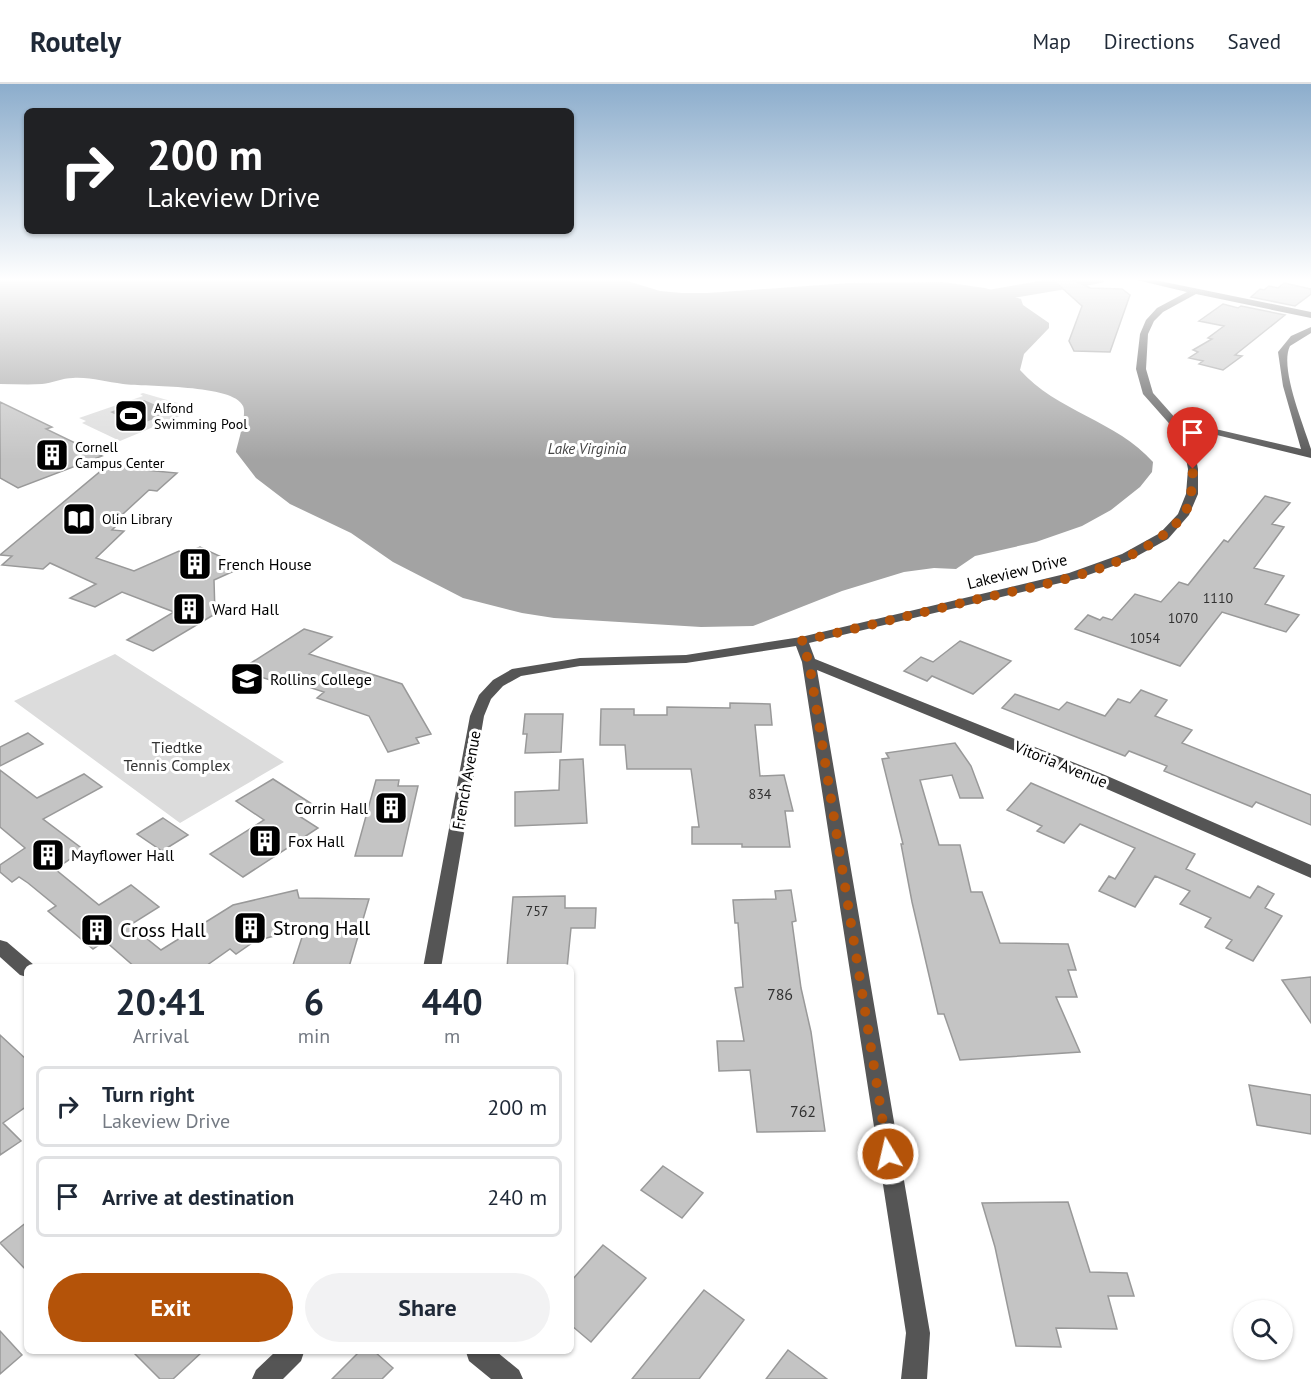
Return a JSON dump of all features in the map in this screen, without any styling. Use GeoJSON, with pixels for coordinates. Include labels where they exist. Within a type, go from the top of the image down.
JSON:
{"type":"FeatureCollection","features":[{"type":"Feature","properties":{"kind":"street","name":"Lakeview Drive"},"geometry":{"type":"LineString","coordinates":[[580,662],[686,659],[801,641],[1073,576],[1126,558],[1164,536],[1183,515],[1192,495],[1193,469],[1187,437],[1148,394],[1141,369],[1144,338]]}},
{"type":"Feature","properties":{"kind":"street"},"geometry":{"type":"LineString","coordinates":[[1174,422],[1309,454],[1286,376],[1283,352],[1289,341],[1294,338]]}},
{"type":"Feature","properties":{"kind":"street"},"geometry":{"type":"LineString","coordinates":[[801,641],[809,662],[918,1333],[914,1379]]}},
{"type":"Feature","properties":{"kind":"street","name":"French Avenue"},"geometry":{"type":"LineString","coordinates":[[433,964],[477,716],[484,698],[498,683],[517,672],[580,662]]}},
{"type":"Feature","properties":{"kind":"street","name":"Vitoria Avenue"},"geometry":{"type":"LineString","coordinates":[[809,662],[1099,779],[1311,872]]}},
{"type":"Feature","properties":{"kind":"street"},"geometry":{"type":"LineString","coordinates":[[0,947],[24,967]]}},
{"type":"Feature","properties":{"kind":"street"},"geometry":{"type":"LineString","coordinates":[[265,1379],[290,1354]]}},
{"type":"Feature","properties":{"kind":"street"},"geometry":{"type":"LineString","coordinates":[[480,1354],[510,1379]]}},
{"type":"Feature","properties":{"kind":"green space","name":"Alfond Swimming Pool"},"geometry":{"type":"Polygon","coordinates":[[[140,394],[181,404],[177,406],[183,409],[182,415],[120,441],[82,423],[86,421],[79,418],[143,396],[140,394]]]}},
{"type":"Feature","properties":{"kind":"green space","name":"Tiedtke Tennis Complex"},"geometry":{"type":"Polygon","coordinates":[[[115,654],[284,762],[180,823],[14,701],[115,654]]]}},
{"type":"Feature","properties":{"kind":"water","name":"Lake Virginia"},"geometry":{"type":"Polygon","coordinates":[[[0,338],[1039,338],[1024,354],[1020,370],[1051,396],[1122,436],[1153,462],[1152,472],[1140,487],[1111,510],[1082,526],[1036,542],[975,556],[956,569],[934,568],[904,572],[842,591],[753,626],[701,627],[554,618],[522,613],[463,598],[393,562],[351,533],[290,504],[256,478],[236,452],[244,410],[236,399],[207,390],[123,384],[86,378],[69,378],[42,384],[0,384],[0,338]]]}},
{"type":"Feature","properties":{"kind":"water","name":"Alfond Swimming Pool"},"geometry":{"type":"Polygon","coordinates":[[[144,400],[172,412],[138,425],[110,412],[144,400]]]}},
{"type":"Feature","properties":{"kind":"building"},"geometry":{"type":"Polygon","coordinates":[[[1070,338],[1115,338],[1110,352],[1074,351],[1070,338]]]}},
{"type":"Feature","properties":{"kind":"building"},"geometry":{"type":"Polygon","coordinates":[[[1210,338],[1256,338],[1235,355],[1242,356],[1223,370],[1199,364],[1203,361],[1189,358],[1198,352],[1193,350],[1212,339],[1210,338]]]}},
{"type":"Feature","properties":{"kind":"building","name":"Cornell Campus Center"},"geometry":{"type":"Polygon","coordinates":[[[0,402],[52,427],[46,429],[102,456],[18,488],[0,478],[0,402]]]}},
{"type":"Feature","properties":{"kind":"building"},"geometry":{"type":"Polygon","coordinates":[[[114,460],[134,469],[177,473],[157,491],[149,490],[111,525],[116,526],[112,530],[124,531],[96,558],[134,571],[179,551],[184,554],[200,547],[243,567],[214,580],[215,614],[153,651],[127,640],[174,612],[122,592],[95,607],[70,598],[96,584],[50,563],[43,569],[2,565],[12,556],[0,555],[114,460]]]}},
{"type":"Feature","properties":{"kind":"building"},"geometry":{"type":"Polygon","coordinates":[[[1265,496],[1290,503],[1272,524],[1284,527],[1254,568],[1284,576],[1265,604],[1299,615],[1286,632],[1222,612],[1180,666],[1075,629],[1088,615],[1100,620],[1103,617],[1112,620],[1135,594],[1161,602],[1179,582],[1188,585],[1224,540],[1228,542],[1265,496]]]}},
{"type":"Feature","properties":{"kind":"building"},"geometry":{"type":"Polygon","coordinates":[[[304,629],[332,637],[309,654],[402,684],[431,734],[416,738],[419,743],[388,752],[369,716],[317,698],[324,692],[281,678],[276,682],[240,670],[304,629]]]}},
{"type":"Feature","properties":{"kind":"building"},"geometry":{"type":"Polygon","coordinates":[[[960,641],[1011,661],[973,694],[932,676],[927,681],[904,671],[921,657],[933,662],[960,641]]]}},
{"type":"Feature","properties":{"kind":"building"},"geometry":{"type":"Polygon","coordinates":[[[1141,690],[1167,700],[1155,716],[1192,730],[1182,743],[1311,795],[1311,825],[1256,802],[1252,807],[1164,771],[1167,766],[1129,751],[1125,756],[1002,708],[1015,694],[1059,710],[1067,702],[1105,716],[1118,699],[1130,703],[1141,690]]]}},
{"type":"Feature","properties":{"kind":"building"},"geometry":{"type":"Polygon","coordinates":[[[730,703],[770,704],[772,725],[755,725],[760,776],[784,775],[793,811],[785,811],[790,847],[692,844],[692,827],[699,827],[691,769],[627,769],[625,745],[600,745],[601,709],[634,709],[634,715],[667,715],[667,707],[730,708],[730,703]]]}},
{"type":"Feature","properties":{"kind":"building"},"geometry":{"type":"Polygon","coordinates":[[[525,714],[563,714],[561,752],[525,753],[527,734],[523,734],[525,714]]]}},
{"type":"Feature","properties":{"kind":"building"},"geometry":{"type":"Polygon","coordinates":[[[28,733],[43,744],[0,766],[0,747],[28,733]]]}},
{"type":"Feature","properties":{"kind":"building"},"geometry":{"type":"Polygon","coordinates":[[[955,743],[971,766],[983,798],[960,798],[952,775],[920,780],[939,845],[960,845],[971,892],[982,892],[1000,943],[1068,944],[1076,970],[1068,970],[1077,997],[1056,997],[1080,1052],[960,1060],[944,1014],[938,1014],[912,902],[901,844],[903,844],[882,759],[889,758],[886,753],[955,743]]]}},
{"type":"Feature","properties":{"kind":"building"},"geometry":{"type":"Polygon","coordinates":[[[583,759],[587,823],[515,826],[515,792],[559,790],[560,760],[583,759]]]}},
{"type":"Feature","properties":{"kind":"building"},"geometry":{"type":"Polygon","coordinates":[[[0,770],[37,798],[84,774],[102,787],[43,819],[84,850],[55,869],[99,905],[131,885],[159,907],[130,925],[161,950],[233,905],[297,890],[299,898],[369,899],[350,964],[293,964],[305,928],[255,941],[236,954],[230,949],[209,964],[131,964],[105,941],[93,949],[48,911],[56,906],[19,877],[12,882],[0,872],[0,865],[25,848],[0,827],[0,770]]]}},
{"type":"Feature","properties":{"kind":"building","name":"Fox Hall"},"geometry":{"type":"Polygon","coordinates":[[[273,779],[312,804],[296,814],[318,828],[243,877],[210,854],[264,820],[236,801],[273,779]]]}},
{"type":"Feature","properties":{"kind":"building","name":"Corrin Hall"},"geometry":{"type":"Polygon","coordinates":[[[376,780],[399,780],[398,786],[418,786],[402,856],[355,856],[376,780]]]}},
{"type":"Feature","properties":{"kind":"building"},"geometry":{"type":"Polygon","coordinates":[[[1031,783],[1195,854],[1186,869],[1250,898],[1258,886],[1274,894],[1265,908],[1282,916],[1253,961],[1226,948],[1232,940],[1205,927],[1211,918],[1180,904],[1190,891],[1155,876],[1135,907],[1099,891],[1109,876],[1115,879],[1135,848],[1080,824],[1064,843],[1037,831],[1042,826],[1007,810],[1031,783]]]}},
{"type":"Feature","properties":{"kind":"building"},"geometry":{"type":"Polygon","coordinates":[[[163,818],[188,835],[162,851],[137,834],[163,818]]]}},
{"type":"Feature","properties":{"kind":"building"},"geometry":{"type":"Polygon","coordinates":[[[791,890],[796,921],[792,922],[801,988],[811,1032],[825,1131],[757,1132],[750,1070],[719,1071],[717,1041],[744,1041],[735,988],[743,987],[738,923],[735,923],[733,900],[776,899],[775,891],[791,890]]]}},
{"type":"Feature","properties":{"kind":"building"},"geometry":{"type":"Polygon","coordinates":[[[565,896],[565,908],[596,908],[595,928],[571,928],[567,964],[507,964],[513,897],[565,896]]]}},
{"type":"Feature","properties":{"kind":"building"},"geometry":{"type":"Polygon","coordinates":[[[1311,977],[1311,1023],[1282,980],[1311,977]]]}},
{"type":"Feature","properties":{"kind":"building"},"geometry":{"type":"Polygon","coordinates":[[[0,1035],[24,1057],[24,1108],[3,1123],[21,1141],[0,1155],[0,1035]]]}},
{"type":"Feature","properties":{"kind":"building"},"geometry":{"type":"Polygon","coordinates":[[[1249,1085],[1311,1095],[1311,1134],[1257,1125],[1249,1085]]]}},
{"type":"Feature","properties":{"kind":"building"},"geometry":{"type":"Polygon","coordinates":[[[663,1166],[703,1193],[682,1218],[641,1190],[663,1166]]]}},
{"type":"Feature","properties":{"kind":"building"},"geometry":{"type":"Polygon","coordinates":[[[1068,1202],[1090,1272],[1127,1273],[1134,1296],[1108,1296],[1117,1329],[1056,1328],[1061,1347],[1016,1346],[995,1247],[982,1203],[1068,1202]]]}},
{"type":"Feature","properties":{"kind":"building"},"geometry":{"type":"Polygon","coordinates":[[[24,1224],[24,1268],[0,1243],[24,1224]]]}},
{"type":"Feature","properties":{"kind":"building"},"geometry":{"type":"Polygon","coordinates":[[[603,1245],[646,1278],[591,1342],[574,1328],[574,1278],[603,1245]]]}},
{"type":"Feature","properties":{"kind":"building"},"geometry":{"type":"Polygon","coordinates":[[[704,1290],[744,1320],[699,1379],[632,1379],[704,1290]]]}},
{"type":"Feature","properties":{"kind":"building"},"geometry":{"type":"Polygon","coordinates":[[[0,1331],[22,1355],[0,1374],[0,1331]]]}},
{"type":"Feature","properties":{"kind":"building"},"geometry":{"type":"Polygon","coordinates":[[[788,1350],[827,1379],[766,1379],[788,1350]]]}},
{"type":"Feature","properties":{"kind":"building"},"geometry":{"type":"Polygon","coordinates":[[[135,1354],[200,1354],[173,1379],[160,1379],[135,1354]]]}},
{"type":"Feature","properties":{"kind":"building"},"geometry":{"type":"Polygon","coordinates":[[[357,1354],[377,1354],[393,1368],[382,1379],[332,1379],[357,1354]]]}},
{"type":"Feature","properties":{"kind":"place","name":"Alfond Swimming Pool"},"geometry":{"type":"Point","coordinates":[131,416]}},
{"type":"Feature","properties":{"kind":"place","name":"Cornell Campus Center"},"geometry":{"type":"Point","coordinates":[52,455]}},
{"type":"Feature","properties":{"kind":"place","name":"Olin Library"},"geometry":{"type":"Point","coordinates":[79,519]}},
{"type":"Feature","properties":{"kind":"place","name":"French House"},"geometry":{"type":"Point","coordinates":[195,564]}},
{"type":"Feature","properties":{"kind":"place","name":"Ward Hall"},"geometry":{"type":"Point","coordinates":[189,609]}},
{"type":"Feature","properties":{"kind":"place","name":"Rollins College"},"geometry":{"type":"Point","coordinates":[247,679]}},
{"type":"Feature","properties":{"kind":"place","name":"Corrin Hall"},"geometry":{"type":"Point","coordinates":[391,808]}},
{"type":"Feature","properties":{"kind":"place","name":"Fox Hall"},"geometry":{"type":"Point","coordinates":[265,841]}},
{"type":"Feature","properties":{"kind":"place","name":"Mayflower Hall"},"geometry":{"type":"Point","coordinates":[48,855]}},
{"type":"Feature","properties":{"kind":"place","name":"Strong Hall"},"geometry":{"type":"Point","coordinates":[250,928]}},
{"type":"Feature","properties":{"kind":"place","name":"Cross Hall"},"geometry":{"type":"Point","coordinates":[97,930]}},
{"type":"Feature","properties":{"kind":"route"},"geometry":{"type":"LineString","coordinates":[[888,1154],[809,662],[801,641],[1073,576],[1126,558],[1164,536],[1183,515],[1192,495],[1193,469]]}}]}
